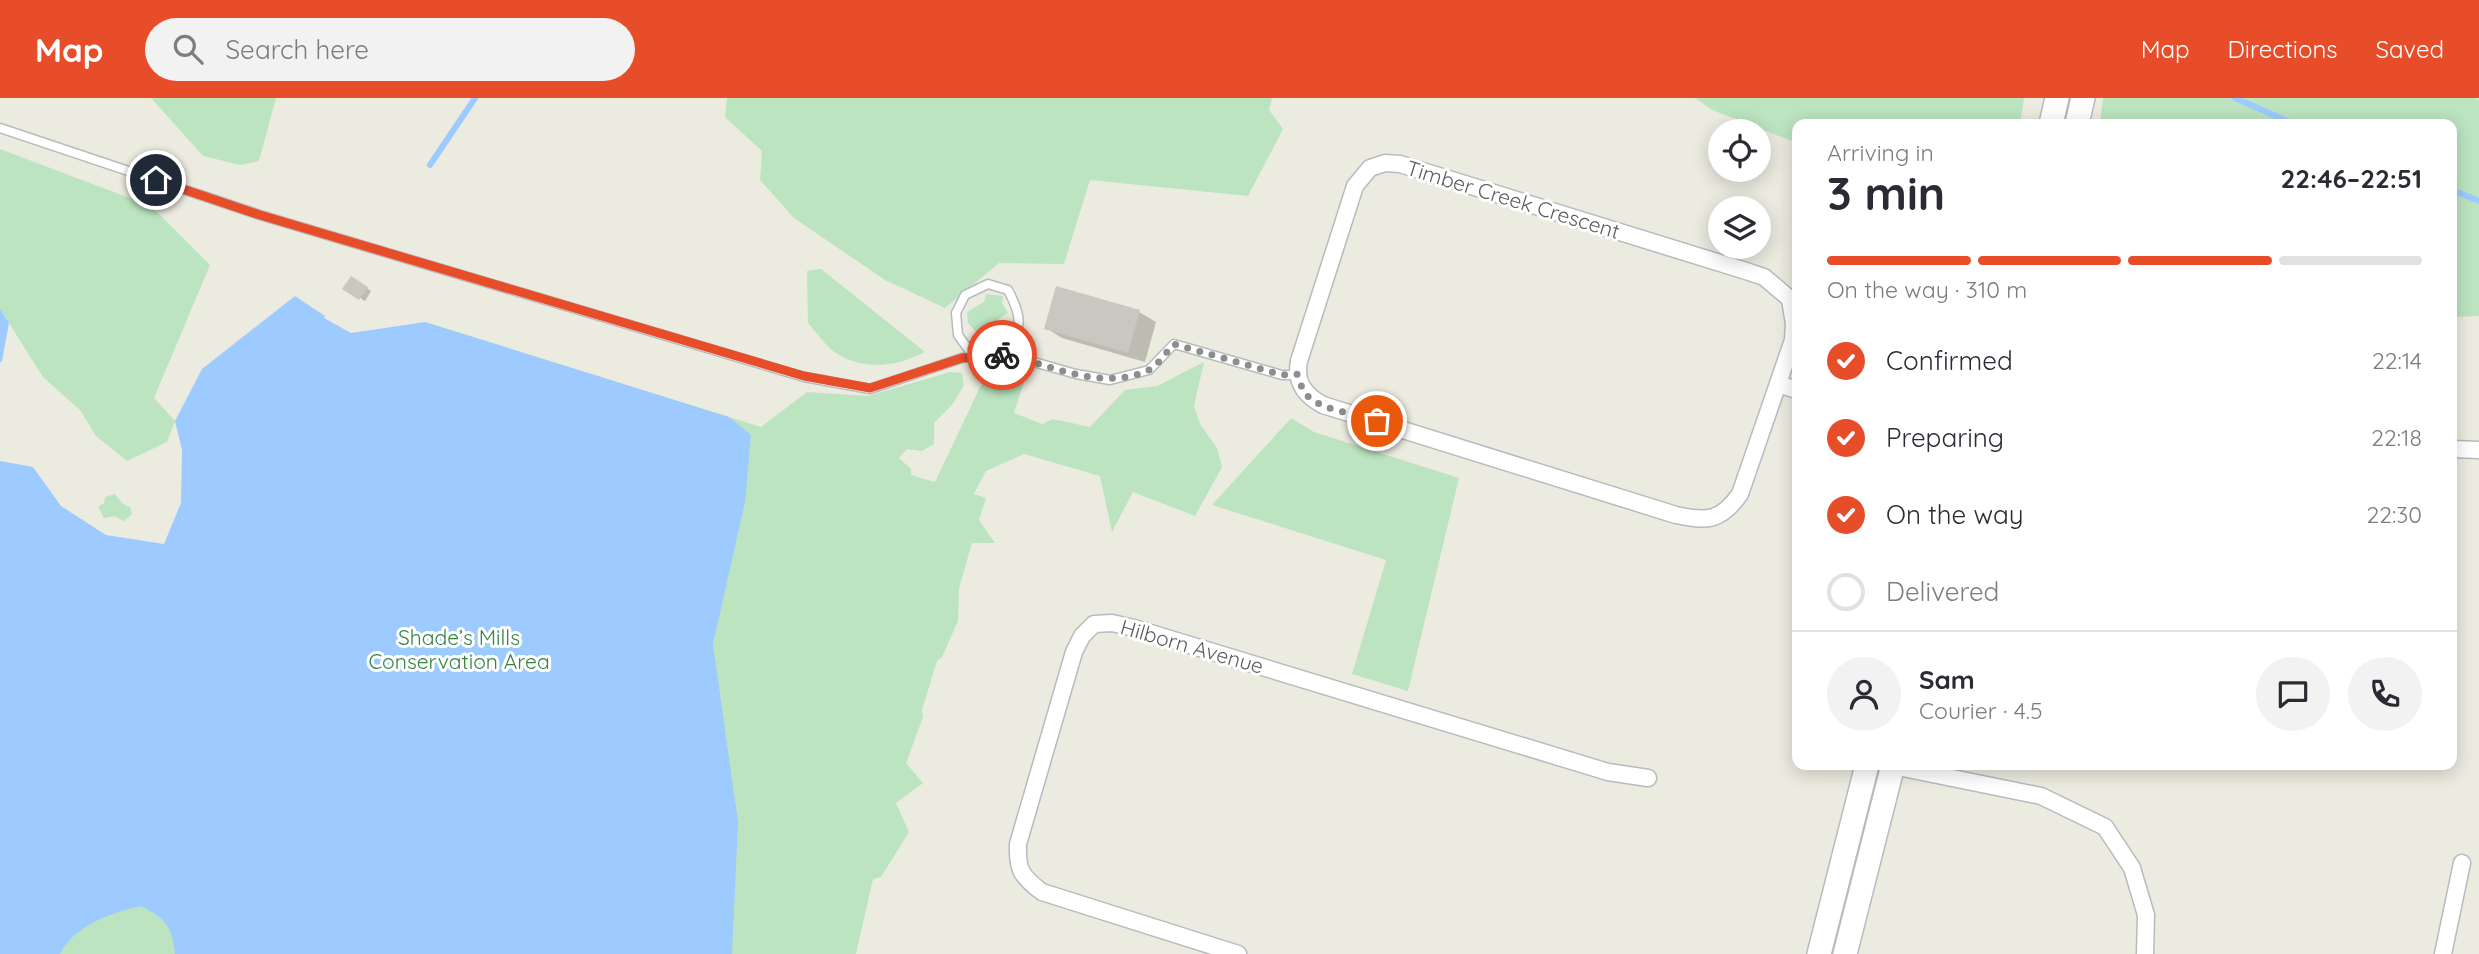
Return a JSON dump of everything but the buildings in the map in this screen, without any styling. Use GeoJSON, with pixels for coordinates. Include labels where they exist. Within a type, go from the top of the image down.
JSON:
{"type":"FeatureCollection","features":[{"type":"Feature","properties":{"kind":"main road"},"geometry":{"type":"LineString","coordinates":[[2052,119],[2057,98]]}},
{"type":"Feature","properties":{"kind":"main road"},"geometry":{"type":"LineString","coordinates":[[2078,119],[2083,98]]}},
{"type":"Feature","properties":{"kind":"main road"},"geometry":{"type":"LineString","coordinates":[[1819,954],[1866,770]]}},
{"type":"Feature","properties":{"kind":"main road"},"geometry":{"type":"LineString","coordinates":[[1845,954],[1892,770]]}},
{"type":"Feature","properties":{"kind":"street","name":"Timber Creek Crescent"},"geometry":{"type":"LineString","coordinates":[[1792,306],[1790,299],[1764,277],[1400,164],[1385,163],[1370,168],[1355,186],[1297,374],[1302,389],[1311,399],[1323,405],[1676,515],[1714,519],[1730,509],[1740,494],[1792,343]]}},
{"type":"Feature","properties":{"kind":"street"},"geometry":{"type":"LineString","coordinates":[[1778,384],[1792,388]]}},
{"type":"Feature","properties":{"kind":"street"},"geometry":{"type":"LineString","coordinates":[[2457,449],[2479,450]]}},
{"type":"Feature","properties":{"kind":"street","name":"Hilborn Avenue"},"geometry":{"type":"LineString","coordinates":[[1238,954],[1042,892],[1025,880],[1017,863],[1018,844],[1074,652],[1082,636],[1094,624],[1112,623],[1134,628],[1608,772],[1648,778]]}},
{"type":"Feature","properties":{"kind":"street"},"geometry":{"type":"LineString","coordinates":[[1917,770],[2041,796],[2105,827],[2132,868],[2146,915],[2145,954]]}},
{"type":"Feature","properties":{"kind":"street"},"geometry":{"type":"LineString","coordinates":[[2443,954],[2462,863]]}},
{"type":"Feature","properties":{"kind":"lane"},"geometry":{"type":"LineString","coordinates":[[0,128],[260,215],[804,376],[870,388],[962,358],[1009,355],[1076,374],[1110,380],[1149,370],[1174,344],[1282,375],[1297,374]]}},
{"type":"Feature","properties":{"kind":"lane"},"geometry":{"type":"LineString","coordinates":[[974,357],[958,335],[956,313],[965,295],[988,284],[1008,290],[1019,310],[1017,335],[1009,355]]}},
{"type":"Feature","properties":{"kind":"green space"},"geometry":{"type":"Polygon","coordinates":[[[151,98],[276,98],[259,161],[240,165],[203,156],[151,98]]]}},
{"type":"Feature","properties":{"kind":"green space"},"geometry":{"type":"Polygon","coordinates":[[[727,98],[1272,98],[1269,110],[1283,129],[1248,196],[1090,180],[1064,264],[999,263],[945,308],[885,280],[794,218],[760,180],[762,151],[725,117],[727,98]]]}},
{"type":"Feature","properties":{"kind":"green space"},"geometry":{"type":"Polygon","coordinates":[[[1695,98],[2024,98],[2021,119],[1792,119],[1792,141],[1771,133],[1771,119],[1735,119],[1712,110],[1695,98]]]}},
{"type":"Feature","properties":{"kind":"green space"},"geometry":{"type":"Polygon","coordinates":[[[2103,98],[2479,100],[2479,316],[2457,317],[2457,119],[2101,119],[2103,98]]]}},
{"type":"Feature","properties":{"kind":"green space"},"geometry":{"type":"Polygon","coordinates":[[[0,149],[151,206],[210,265],[154,398],[175,421],[167,442],[127,461],[96,436],[80,410],[43,377],[0,309],[0,149]]]}},
{"type":"Feature","properties":{"kind":"green space"},"geometry":{"type":"Polygon","coordinates":[[[821,269],[925,352],[904,361],[872,365],[850,360],[835,352],[808,323],[807,271],[821,269]]]}},
{"type":"Feature","properties":{"kind":"green space"},"geometry":{"type":"Polygon","coordinates":[[[986,294],[1003,296],[1002,303],[1008,313],[977,333],[968,323],[967,312],[984,302],[986,294]]]}},
{"type":"Feature","properties":{"kind":"green space","name":"Shade’s Mills Conservation Area"},"geometry":{"type":"Polygon","coordinates":[[[425,322],[761,427],[807,392],[868,396],[950,372],[962,373],[964,385],[952,405],[934,423],[934,444],[922,451],[907,449],[899,458],[911,469],[911,475],[935,482],[980,387],[1000,368],[1014,370],[1026,376],[1014,413],[1042,424],[1053,419],[1090,427],[1125,390],[1157,386],[1204,362],[1194,406],[1200,424],[1217,448],[1222,467],[1195,516],[1133,492],[1112,532],[1100,476],[1024,454],[986,471],[974,494],[986,498],[979,520],[995,543],[972,543],[959,588],[958,621],[942,657],[937,661],[922,710],[923,717],[906,763],[923,783],[896,803],[909,832],[881,877],[873,879],[856,954],[0,954],[119,588],[425,322]]]}},
{"type":"Feature","properties":{"kind":"green space"},"geometry":{"type":"Polygon","coordinates":[[[1291,418],[1314,432],[1459,478],[1408,691],[1352,674],[1386,560],[1212,505],[1291,418]]]}},
{"type":"Feature","properties":{"kind":"green space"},"geometry":{"type":"Polygon","coordinates":[[[115,494],[123,504],[130,507],[132,514],[124,521],[114,516],[104,518],[98,507],[104,503],[105,497],[115,494]]]}},
{"type":"Feature","properties":{"kind":"water","name":"Shade’s Mills Conservation Area"},"geometry":{"type":"Polygon","coordinates":[[[295,296],[325,316],[324,318],[351,333],[425,322],[729,417],[751,435],[745,502],[713,644],[738,822],[732,954],[175,954],[170,930],[166,924],[141,906],[106,916],[84,928],[66,944],[60,954],[0,954],[0,461],[33,467],[61,506],[106,535],[164,544],[181,503],[182,450],[175,421],[202,369],[295,296]]]}},
{"type":"Feature","properties":{"kind":"water"},"geometry":{"type":"Polygon","coordinates":[[[0,309],[9,323],[0,363],[0,309]]]}},
{"type":"Feature","properties":{"kind":"waterway"},"geometry":{"type":"LineString","coordinates":[[430,165],[475,98]]}},
{"type":"Feature","properties":{"kind":"waterway"},"geometry":{"type":"LineString","coordinates":[[2235,98],[2283,119]]}},
{"type":"Feature","properties":{"kind":"waterway"},"geometry":{"type":"LineString","coordinates":[[2457,192],[2479,201]]}},
{"type":"Feature","properties":{"kind":"way so far"},"geometry":{"type":"LineString","coordinates":[[1002,355],[1110,380],[1149,370],[1174,344],[1282,375],[1297,374],[1302,389],[1311,399],[1377,421]]}},
{"type":"Feature","properties":{"kind":"route"},"geometry":{"type":"LineString","coordinates":[[156,180],[260,215],[804,376],[870,388],[962,358],[1002,355]]}}]}
